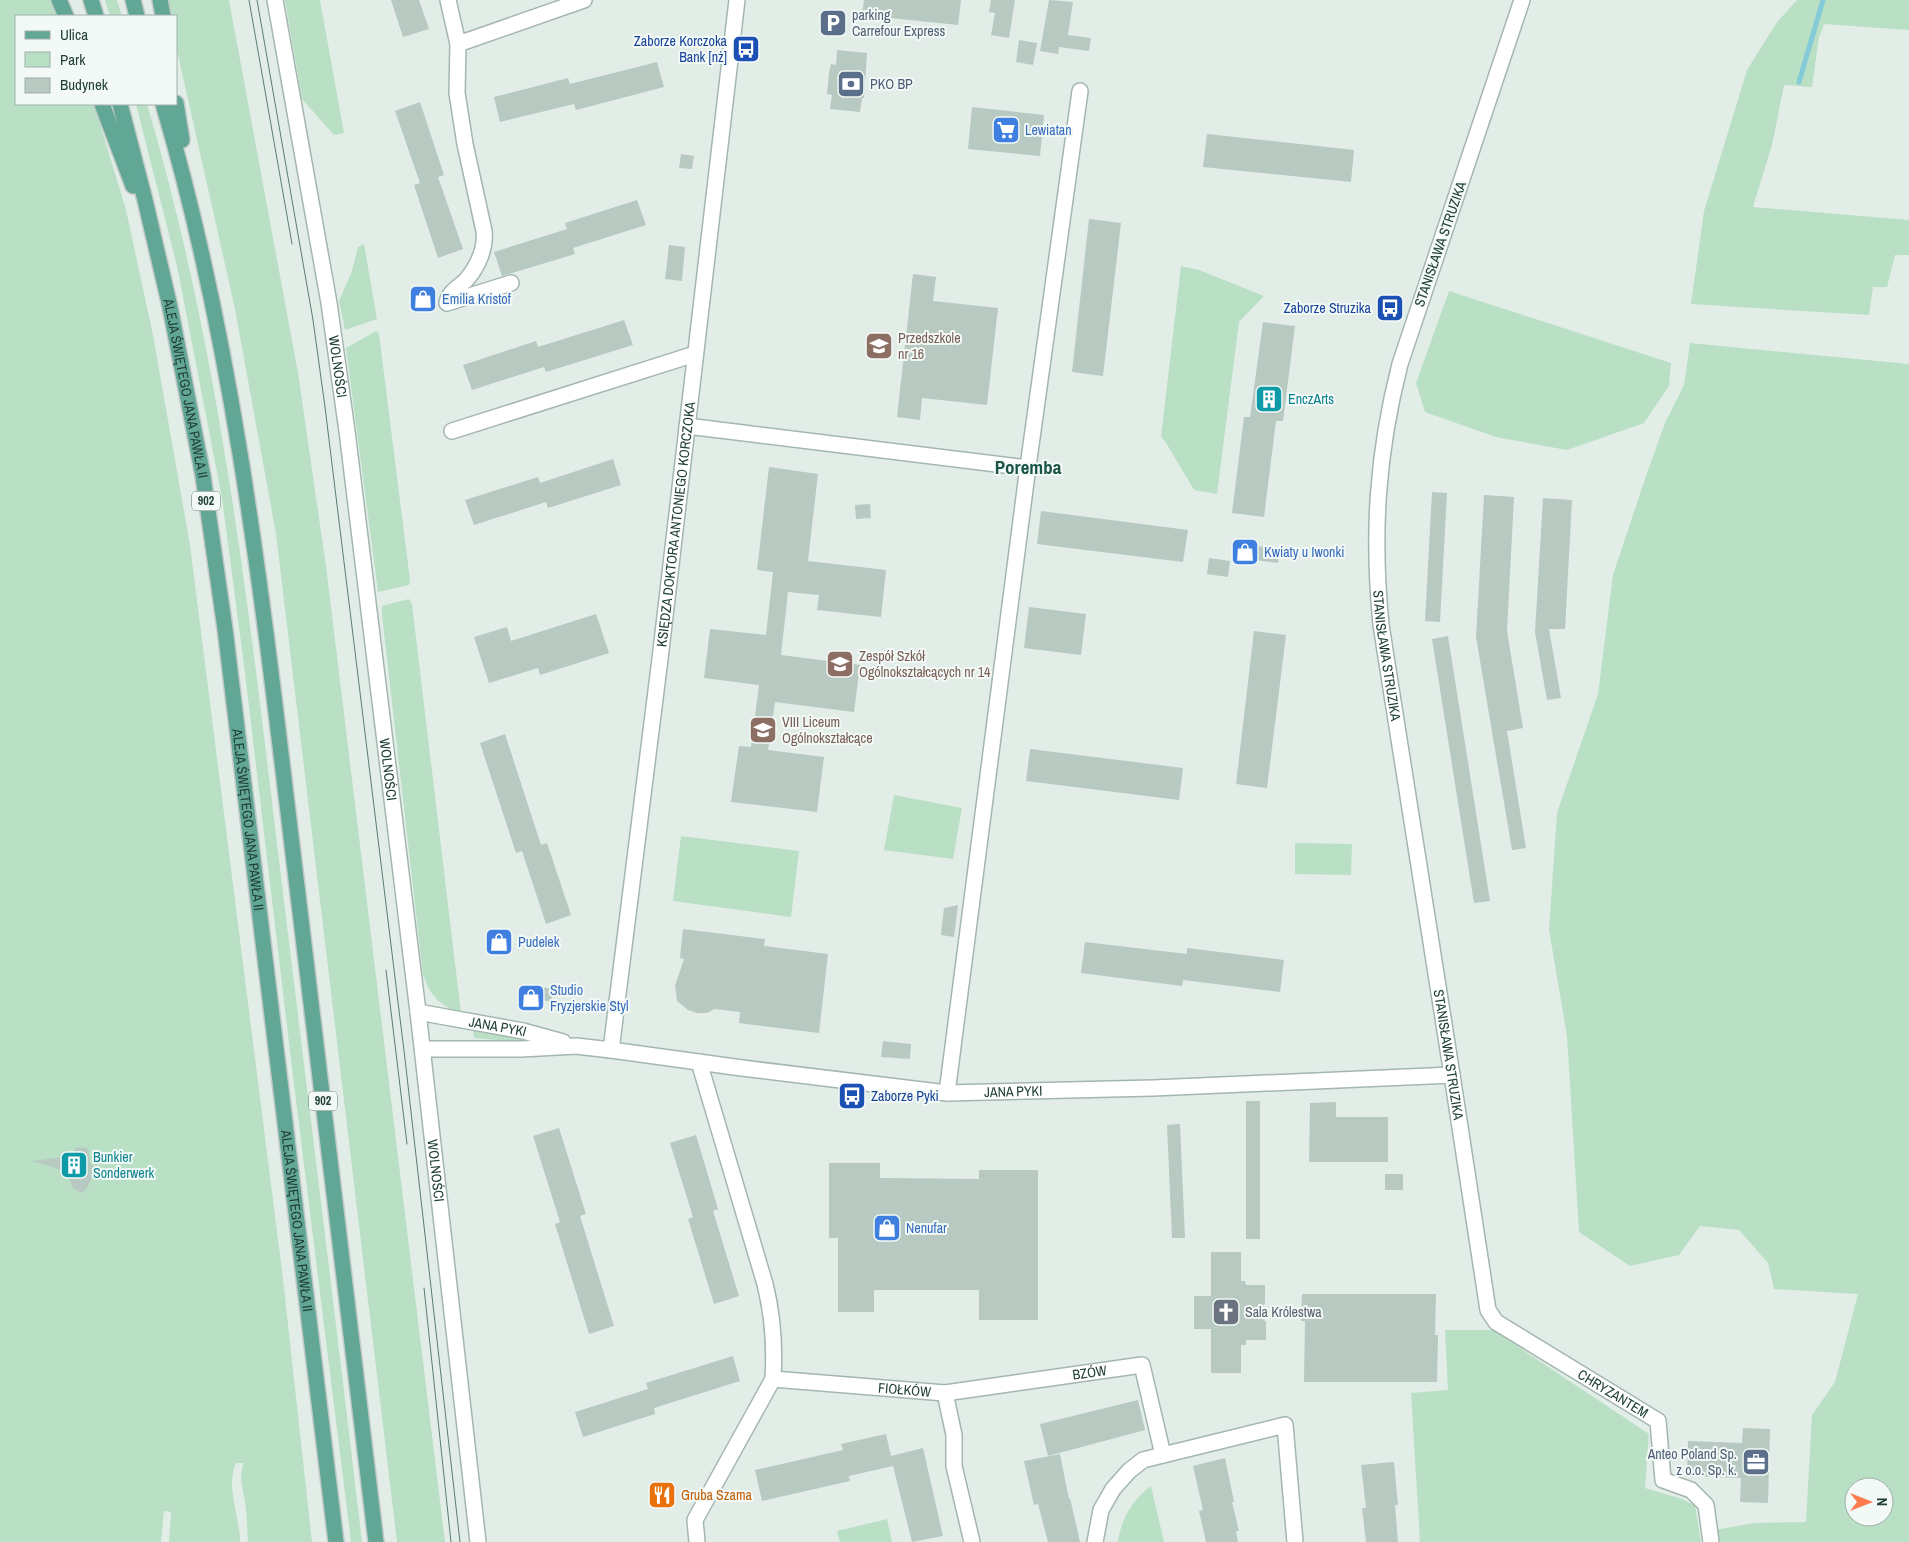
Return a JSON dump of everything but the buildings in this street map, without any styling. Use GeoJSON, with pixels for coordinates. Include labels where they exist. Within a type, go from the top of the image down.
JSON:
{"type":"FeatureCollection","features":[{"type":"Feature","properties":{"kind":"main road"},"geometry":{"type":"LineString","coordinates":[[59,0],[66,15]]}},
{"type":"Feature","properties":{"kind":"main road"},"geometry":{"type":"LineString","coordinates":[[91,0],[96,15]]}},
{"type":"Feature","properties":{"kind":"main road"},"geometry":{"type":"LineString","coordinates":[[132,0],[138,15]]}},
{"type":"Feature","properties":{"kind":"main road"},"geometry":{"type":"LineString","coordinates":[[160,0],[162,15]]}},
{"type":"Feature","properties":{"kind":"main road"},"geometry":{"type":"LineString","coordinates":[[102,105],[159,260]]}},
{"type":"Feature","properties":{"kind":"main road","name":"ALEJA ŚWIĘTEGO JANA PAWŁA II"},"geometry":{"type":"LineString","coordinates":[[120,105],[181,358],[203,476],[222,610],[336,1542]]}},
{"type":"Feature","properties":{"kind":"main road","name":"902"},"geometry":{"type":"LineString","coordinates":[[163,105],[197,233],[230,389],[253,532],[376,1542]]}},
{"type":"Feature","properties":{"kind":"main road"},"geometry":{"type":"LineString","coordinates":[[176,105],[197,233]]}},
{"type":"Feature","properties":{"kind":"street","name":"WOLNOŚCI"},"geometry":{"type":"LineString","coordinates":[[275,0],[329,302],[348,441],[418,1012],[478,1542]]}},
{"type":"Feature","properties":{"kind":"street"},"geometry":{"type":"LineString","coordinates":[[448,0],[458,44],[457,93],[465,144],[485,242],[482,253],[468,278],[448,296],[448,303],[512,283]]}},
{"type":"Feature","properties":{"kind":"street"},"geometry":{"type":"LineString","coordinates":[[458,44],[584,0]]}},
{"type":"Feature","properties":{"kind":"street","name":"KSIĘDZA DOKTORA ANTONIEGO KORCZOKA"},"geometry":{"type":"LineString","coordinates":[[611,1050],[660,659],[737,0]]}},
{"type":"Feature","properties":{"kind":"street","name":"STANISŁAWA STRUZIKA"},"geometry":{"type":"LineString","coordinates":[[1496,1322],[1488,1310],[1381,625],[1376,558],[1378,491],[1386,429],[1400,364],[1522,0]]}},
{"type":"Feature","properties":{"kind":"street"},"geometry":{"type":"LineString","coordinates":[[947,1093],[1028,468],[1080,91]]}},
{"type":"Feature","properties":{"kind":"street"},"geometry":{"type":"LineString","coordinates":[[452,431],[695,354]]}},
{"type":"Feature","properties":{"kind":"street"},"geometry":{"type":"LineString","coordinates":[[687,426],[1028,468]]}},
{"type":"Feature","properties":{"kind":"street","name":"JANA PYKI"},"geometry":{"type":"LineString","coordinates":[[418,1012],[523,1031],[576,1046],[947,1093],[1153,1088],[1452,1075]]}},
{"type":"Feature","properties":{"kind":"street","name":"JANA PYKI"},"geometry":{"type":"LineString","coordinates":[[422,1049],[521,1049],[576,1046]]}},
{"type":"Feature","properties":{"kind":"street"},"geometry":{"type":"LineString","coordinates":[[697,1542],[695,1520],[773,1379],[775,1354],[772,1314],[765,1284],[699,1062]]}},
{"type":"Feature","properties":{"kind":"street","name":"CHRYZANTEM"},"geometry":{"type":"LineString","coordinates":[[1496,1322],[1658,1421],[1663,1480],[1691,1490],[1706,1505],[1712,1542]]}},
{"type":"Feature","properties":{"kind":"street","name":"BZÓW"},"geometry":{"type":"LineString","coordinates":[[945,1393],[1142,1365],[1163,1455]]}},
{"type":"Feature","properties":{"kind":"street","name":"FIOŁKÓW"},"geometry":{"type":"LineString","coordinates":[[773,1379],[945,1393],[954,1435],[954,1466],[972,1542]]}},
{"type":"Feature","properties":{"kind":"street"},"geometry":{"type":"LineString","coordinates":[[1096,1542],[1101,1510],[1113,1489],[1129,1471],[1143,1460],[1285,1425],[1295,1542]]}},
{"type":"Feature","properties":{"kind":"green space"},"geometry":{"type":"Polygon","coordinates":[[[0,0],[53,0],[60,15],[15,15],[15,105],[94,105],[126,210],[153,335],[190,545],[283,1279],[312,1542],[248,1542],[246,1507],[241,1478],[244,1463],[236,1463],[233,1472],[232,1492],[240,1542],[169,1542],[171,1512],[164,1511],[161,1542],[0,1542],[0,0]]]}},
{"type":"Feature","properties":{"kind":"green space"},"geometry":{"type":"Polygon","coordinates":[[[105,0],[117,0],[122,15],[110,15],[105,0]]]}},
{"type":"Feature","properties":{"kind":"green space"},"geometry":{"type":"Polygon","coordinates":[[[167,0],[229,0],[298,373],[326,566],[445,1542],[397,1542],[276,534],[235,309],[178,55],[178,15],[170,15],[167,0]]]}},
{"type":"Feature","properties":{"kind":"green space"},"geometry":{"type":"Polygon","coordinates":[[[285,0],[320,0],[344,133],[334,135],[302,99],[285,0]]]}},
{"type":"Feature","properties":{"kind":"green space"},"geometry":{"type":"Polygon","coordinates":[[[1797,0],[1909,0],[1909,30],[1824,24],[1819,37],[1812,87],[1784,85],[1772,145],[1753,207],[1909,220],[1909,255],[1895,255],[1887,287],[1873,287],[1869,315],[1691,304],[1704,211],[1747,70],[1777,22],[1797,0]]]}},
{"type":"Feature","properties":{"kind":"green space"},"geometry":{"type":"Polygon","coordinates":[[[136,105],[147,105],[172,196],[194,288],[228,475],[255,663],[362,1542],[351,1542],[222,498],[177,266],[136,105]]]}},
{"type":"Feature","properties":{"kind":"green space"},"geometry":{"type":"Polygon","coordinates":[[[364,244],[377,319],[345,330],[339,301],[352,271],[358,247],[364,244]]]}},
{"type":"Feature","properties":{"kind":"green space"},"geometry":{"type":"Polygon","coordinates":[[[1181,266],[1199,270],[1264,296],[1239,322],[1217,494],[1194,490],[1161,437],[1181,266]]]}},
{"type":"Feature","properties":{"kind":"green space"},"geometry":{"type":"Polygon","coordinates":[[[1449,291],[1671,363],[1669,386],[1644,423],[1567,450],[1496,437],[1425,412],[1416,383],[1449,291]]]}},
{"type":"Feature","properties":{"kind":"green space"},"geometry":{"type":"Polygon","coordinates":[[[376,331],[379,334],[410,580],[409,585],[378,592],[346,348],[376,331]]]}},
{"type":"Feature","properties":{"kind":"green space"},"geometry":{"type":"Polygon","coordinates":[[[1690,343],[1909,364],[1909,1542],[1717,1542],[1715,1530],[1754,1523],[1806,1522],[1812,1415],[1835,1382],[1858,1294],[1774,1289],[1768,1263],[1739,1230],[1700,1226],[1679,1255],[1630,1266],[1579,1232],[1567,1036],[1549,930],[1557,813],[1598,694],[1613,575],[1665,423],[1684,385],[1690,343]]]}},
{"type":"Feature","properties":{"kind":"green space"},"geometry":{"type":"Polygon","coordinates":[[[409,599],[412,604],[461,1013],[441,1003],[433,995],[423,975],[382,615],[382,606],[409,599]]]}},
{"type":"Feature","properties":{"kind":"green space"},"geometry":{"type":"Polygon","coordinates":[[[894,795],[962,808],[953,859],[884,850],[894,795]]]}},
{"type":"Feature","properties":{"kind":"green space"},"geometry":{"type":"Polygon","coordinates":[[[681,836],[799,851],[791,917],[673,901],[681,836]]]}},
{"type":"Feature","properties":{"kind":"green space"},"geometry":{"type":"Polygon","coordinates":[[[1295,843],[1352,844],[1351,875],[1295,874],[1295,843]]]}},
{"type":"Feature","properties":{"kind":"green space"},"geometry":{"type":"Polygon","coordinates":[[[473,1030],[536,1040],[536,1043],[474,1038],[473,1030]]]}},
{"type":"Feature","properties":{"kind":"green space"},"geometry":{"type":"Polygon","coordinates":[[[1445,1330],[1493,1330],[1649,1434],[1645,1488],[1695,1505],[1701,1542],[1420,1542],[1411,1393],[1448,1390],[1445,1330]]]}},
{"type":"Feature","properties":{"kind":"green space"},"geometry":{"type":"Polygon","coordinates":[[[1151,1486],[1164,1542],[1118,1542],[1128,1511],[1138,1497],[1151,1486]]]}},
{"type":"Feature","properties":{"kind":"green space"},"geometry":{"type":"Polygon","coordinates":[[[887,1519],[892,1542],[840,1542],[837,1531],[887,1519]]]}},
{"type":"Feature","properties":{"kind":"waterway"},"geometry":{"type":"LineString","coordinates":[[1799,82],[1823,0]]}},
{"type":"Feature","properties":{"kind":"tram line"},"geometry":{"type":"LineString","coordinates":[[249,0],[292,244]]}},
{"type":"Feature","properties":{"kind":"tram line"},"geometry":{"type":"LineString","coordinates":[[257,0],[313,320],[325,407],[405,1059],[460,1542]]}},
{"type":"Feature","properties":{"kind":"tram line"},"geometry":{"type":"LineString","coordinates":[[386,970],[407,1144]]}},
{"type":"Feature","properties":{"kind":"tram line"},"geometry":{"type":"LineString","coordinates":[[424,1288],[451,1542]]}},
{"type":"Feature","properties":{"kind":"place","name":"parking Carrefour Express"},"geometry":{"type":"Point","coordinates":[833,23]}},
{"type":"Feature","properties":{"kind":"place","name":"Zaborze Korczoka Bank [nż]"},"geometry":{"type":"Point","coordinates":[746,49]}},
{"type":"Feature","properties":{"kind":"place","name":"PKO BP"},"geometry":{"type":"Point","coordinates":[851,84]}},
{"type":"Feature","properties":{"kind":"place","name":"Lewiatan"},"geometry":{"type":"Point","coordinates":[1006,130]}},
{"type":"Feature","properties":{"kind":"place","name":"Emilia Kristof"},"geometry":{"type":"Point","coordinates":[423,299]}},
{"type":"Feature","properties":{"kind":"place","name":"Zaborze Struzika"},"geometry":{"type":"Point","coordinates":[1390,308]}},
{"type":"Feature","properties":{"kind":"place","name":"Przedszkole nr 16"},"geometry":{"type":"Point","coordinates":[879,346]}},
{"type":"Feature","properties":{"kind":"place","name":"EnczArts"},"geometry":{"type":"Point","coordinates":[1269,399]}},
{"type":"Feature","properties":{"kind":"place","name":"Kwiaty u Iwonki"},"geometry":{"type":"Point","coordinates":[1245,552]}},
{"type":"Feature","properties":{"kind":"place","name":"Zespół Szkół Ogólnokształcących nr 14"},"geometry":{"type":"Point","coordinates":[840,664]}},
{"type":"Feature","properties":{"kind":"place","name":"VIII Liceum Ogólnokształcące"},"geometry":{"type":"Point","coordinates":[763,730]}},
{"type":"Feature","properties":{"kind":"place","name":"Pudelek"},"geometry":{"type":"Point","coordinates":[499,942]}},
{"type":"Feature","properties":{"kind":"place","name":"Studio Fryzjerskie Styl"},"geometry":{"type":"Point","coordinates":[531,998]}},
{"type":"Feature","properties":{"kind":"place","name":"Zaborze Pyki"},"geometry":{"type":"Point","coordinates":[852,1096]}},
{"type":"Feature","properties":{"kind":"place","name":"Bunkier Sonderwerk"},"geometry":{"type":"Point","coordinates":[74,1165]}},
{"type":"Feature","properties":{"kind":"place","name":"Nenufar"},"geometry":{"type":"Point","coordinates":[887,1228]}},
{"type":"Feature","properties":{"kind":"place","name":"Sala Królestwa"},"geometry":{"type":"Point","coordinates":[1226,1312]}},
{"type":"Feature","properties":{"kind":"place","name":"Anteo Poland Sp. z o.o. Sp. k."},"geometry":{"type":"Point","coordinates":[1756,1462]}},
{"type":"Feature","properties":{"kind":"place","name":"Gruba Szama"},"geometry":{"type":"Point","coordinates":[662,1495]}},
{"type":"Feature","properties":{"kind":"district","name":"Poremba"},"geometry":{"type":"Point","coordinates":[1028,467]}}]}
